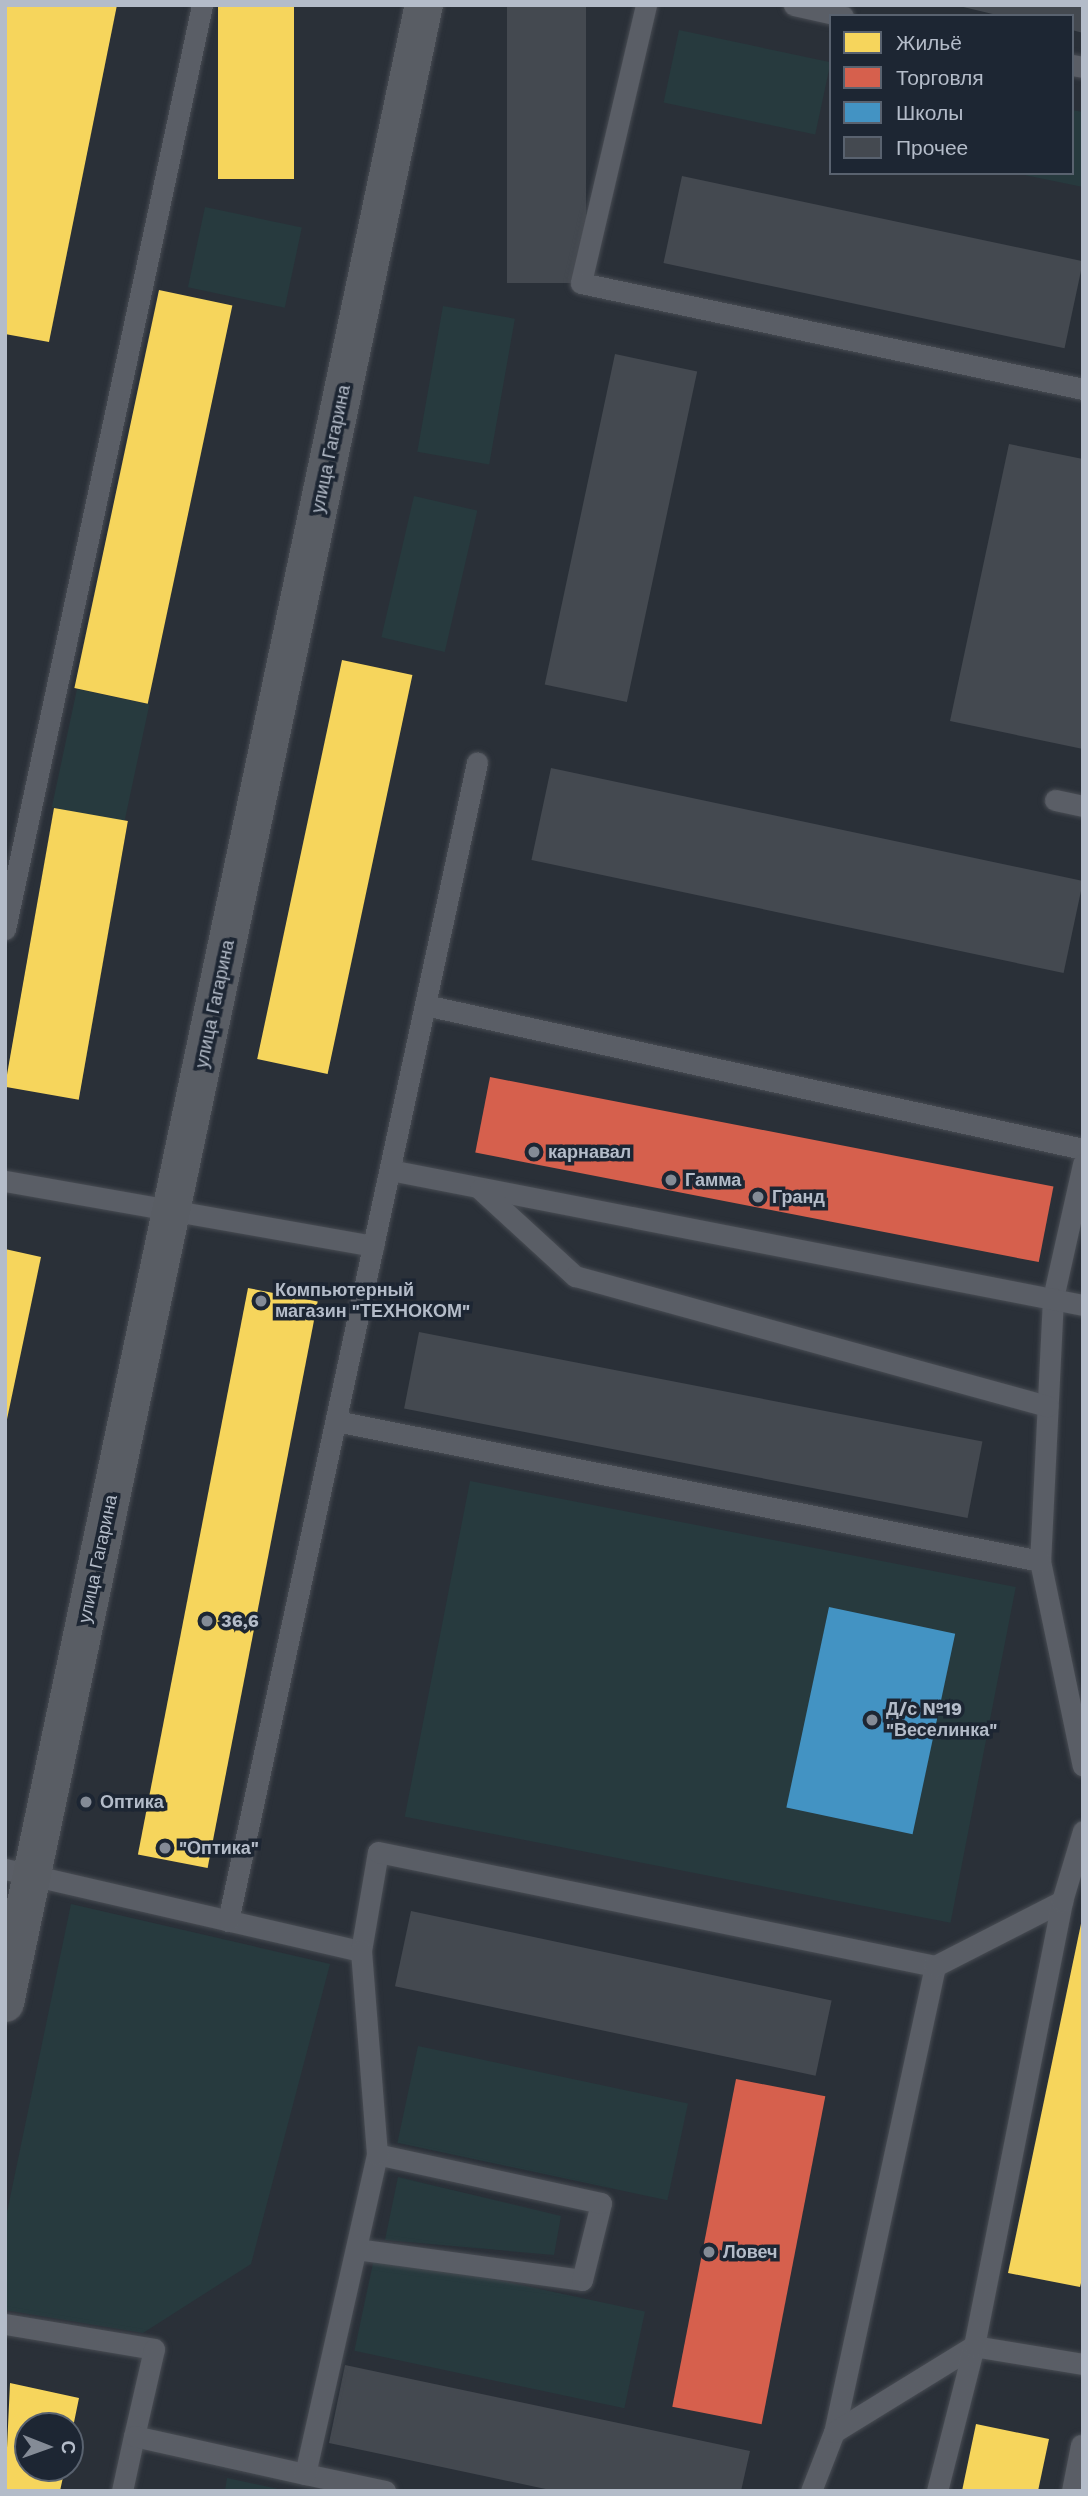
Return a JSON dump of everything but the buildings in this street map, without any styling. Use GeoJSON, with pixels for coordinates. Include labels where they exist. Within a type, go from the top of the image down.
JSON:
{"type":"FeatureCollection","features":[{"type":"Feature","properties":{"kind":"street","name":"улица Гагарина"},"geometry":{"type":"LineString","coordinates":[[5,2003],[19,1872],[172,1209],[424,5]]}},
{"type":"Feature","properties":{"kind":"lane"},"geometry":{"type":"LineString","coordinates":[[5,929],[202,5]]}},
{"type":"Feature","properties":{"kind":"lane"},"geometry":{"type":"LineString","coordinates":[[646,5],[581,283],[1083,389]]}},
{"type":"Feature","properties":{"kind":"lane"},"geometry":{"type":"LineString","coordinates":[[794,5],[834,14]]}},
{"type":"Feature","properties":{"kind":"lane"},"geometry":{"type":"LineString","coordinates":[[228,1921],[477,762]]}},
{"type":"Feature","properties":{"kind":"lane"},"geometry":{"type":"LineString","coordinates":[[1055,800],[1083,806]]}},
{"type":"Feature","properties":{"kind":"lane"},"geometry":{"type":"LineString","coordinates":[[425,1005],[1083,1149]]}},
{"type":"Feature","properties":{"kind":"lane"},"geometry":{"type":"LineString","coordinates":[[1083,1164],[1053,1298],[1040,1561],[1083,1766]]}},
{"type":"Feature","properties":{"kind":"lane"},"geometry":{"type":"LineString","coordinates":[[390,1170],[1083,1305]]}},
{"type":"Feature","properties":{"kind":"lane"},"geometry":{"type":"LineString","coordinates":[[5,1181],[373,1246]]}},
{"type":"Feature","properties":{"kind":"lane"},"geometry":{"type":"LineString","coordinates":[[478,1187],[575,1276],[1047,1406]]}},
{"type":"Feature","properties":{"kind":"lane"},"geometry":{"type":"LineString","coordinates":[[336,1421],[1040,1561]]}},
{"type":"Feature","properties":{"kind":"lane"},"geometry":{"type":"LineString","coordinates":[[937,2491],[974,2346],[1062,1900],[1083,1830]]}},
{"type":"Feature","properties":{"kind":"lane"},"geometry":{"type":"LineString","coordinates":[[305,2474],[377,2154],[361,1951],[378,1853],[935,1966],[1062,1900]]}},
{"type":"Feature","properties":{"kind":"lane"},"geometry":{"type":"LineString","coordinates":[[19,1872],[361,1951]]}},
{"type":"Feature","properties":{"kind":"lane"},"geometry":{"type":"LineString","coordinates":[[811,2491],[834,2431],[935,1966]]}},
{"type":"Feature","properties":{"kind":"lane"},"geometry":{"type":"LineString","coordinates":[[356,2249],[582,2280],[601,2203],[377,2154]]}},
{"type":"Feature","properties":{"kind":"lane"},"geometry":{"type":"LineString","coordinates":[[5,2324],[154,2349],[122,2491]]}},
{"type":"Feature","properties":{"kind":"lane"},"geometry":{"type":"LineString","coordinates":[[834,2431],[974,2346],[1083,2364]]}},
{"type":"Feature","properties":{"kind":"lane"},"geometry":{"type":"LineString","coordinates":[[134,2436],[385,2491]]}},
{"type":"Feature","properties":{"kind":"lane"},"geometry":{"type":"LineString","coordinates":[[1076,2485],[1081,2445]]}},
{"type":"Feature","properties":{"kind":"green space"},"geometry":{"type":"Polygon","coordinates":[[[679,30],[829,62],[815,135],[664,102],[679,30]]]}},
{"type":"Feature","properties":{"kind":"green space"},"geometry":{"type":"Polygon","coordinates":[[[1074,110],[1083,112],[1083,187],[1025,175],[1074,175],[1074,110]]]}},
{"type":"Feature","properties":{"kind":"green space"},"geometry":{"type":"Polygon","coordinates":[[[205,207],[302,228],[285,308],[188,287],[205,207]]]}},
{"type":"Feature","properties":{"kind":"green space"},"geometry":{"type":"Polygon","coordinates":[[[443,306],[515,319],[489,464],[417,452],[443,306]]]}},
{"type":"Feature","properties":{"kind":"green space"},"geometry":{"type":"Polygon","coordinates":[[[414,496],[477,511],[445,652],[381,637],[414,496]]]}},
{"type":"Feature","properties":{"kind":"green space"},"geometry":{"type":"Polygon","coordinates":[[[77,689],[149,704],[124,823],[52,807],[77,689]]]}},
{"type":"Feature","properties":{"kind":"green space"},"geometry":{"type":"Polygon","coordinates":[[[470,1481],[1016,1587],[951,1923],[405,1817],[470,1481]]]}},
{"type":"Feature","properties":{"kind":"green space"},"geometry":{"type":"Polygon","coordinates":[[[71,1904],[330,1964],[251,2264],[143,2333],[5,2310],[5,2222],[71,1904]]]}},
{"type":"Feature","properties":{"kind":"green space"},"geometry":{"type":"Polygon","coordinates":[[[418,2046],[688,2103],[667,2200],[397,2143],[418,2046]]]}},
{"type":"Feature","properties":{"kind":"green space"},"geometry":{"type":"Polygon","coordinates":[[[398,2177],[561,2216],[554,2255],[385,2240],[398,2177]]]}},
{"type":"Feature","properties":{"kind":"green space"},"geometry":{"type":"Polygon","coordinates":[[[375,2254],[645,2311],[624,2408],[354,2351],[375,2254]]]}},
{"type":"Feature","properties":{"kind":"green space"},"geometry":{"type":"Polygon","coordinates":[[[227,2478],[287,2491],[225,2491],[227,2478]]]}},
{"type":"Feature","properties":{"kind":"place","name":"карнавал"},"geometry":{"type":"Point","coordinates":[534,1152]}},
{"type":"Feature","properties":{"kind":"place","name":"Гамма"},"geometry":{"type":"Point","coordinates":[671,1180]}},
{"type":"Feature","properties":{"kind":"place","name":"Гранд"},"geometry":{"type":"Point","coordinates":[758,1197]}},
{"type":"Feature","properties":{"kind":"place","name":"Компьютерный магазин \"ТЕХНОКОМ\""},"geometry":{"type":"Point","coordinates":[261,1301]}},
{"type":"Feature","properties":{"kind":"place","name":"36,6"},"geometry":{"type":"Point","coordinates":[207,1621]}},
{"type":"Feature","properties":{"kind":"place","name":"Д/с №19 \"Веселинка\""},"geometry":{"type":"Point","coordinates":[872,1720]}},
{"type":"Feature","properties":{"kind":"place","name":"Оптика"},"geometry":{"type":"Point","coordinates":[86,1802]}},
{"type":"Feature","properties":{"kind":"place","name":"\"Оптика\""},"geometry":{"type":"Point","coordinates":[165,1848]}},
{"type":"Feature","properties":{"kind":"place","name":"Ловеч"},"geometry":{"type":"Point","coordinates":[709,2252]}}]}
